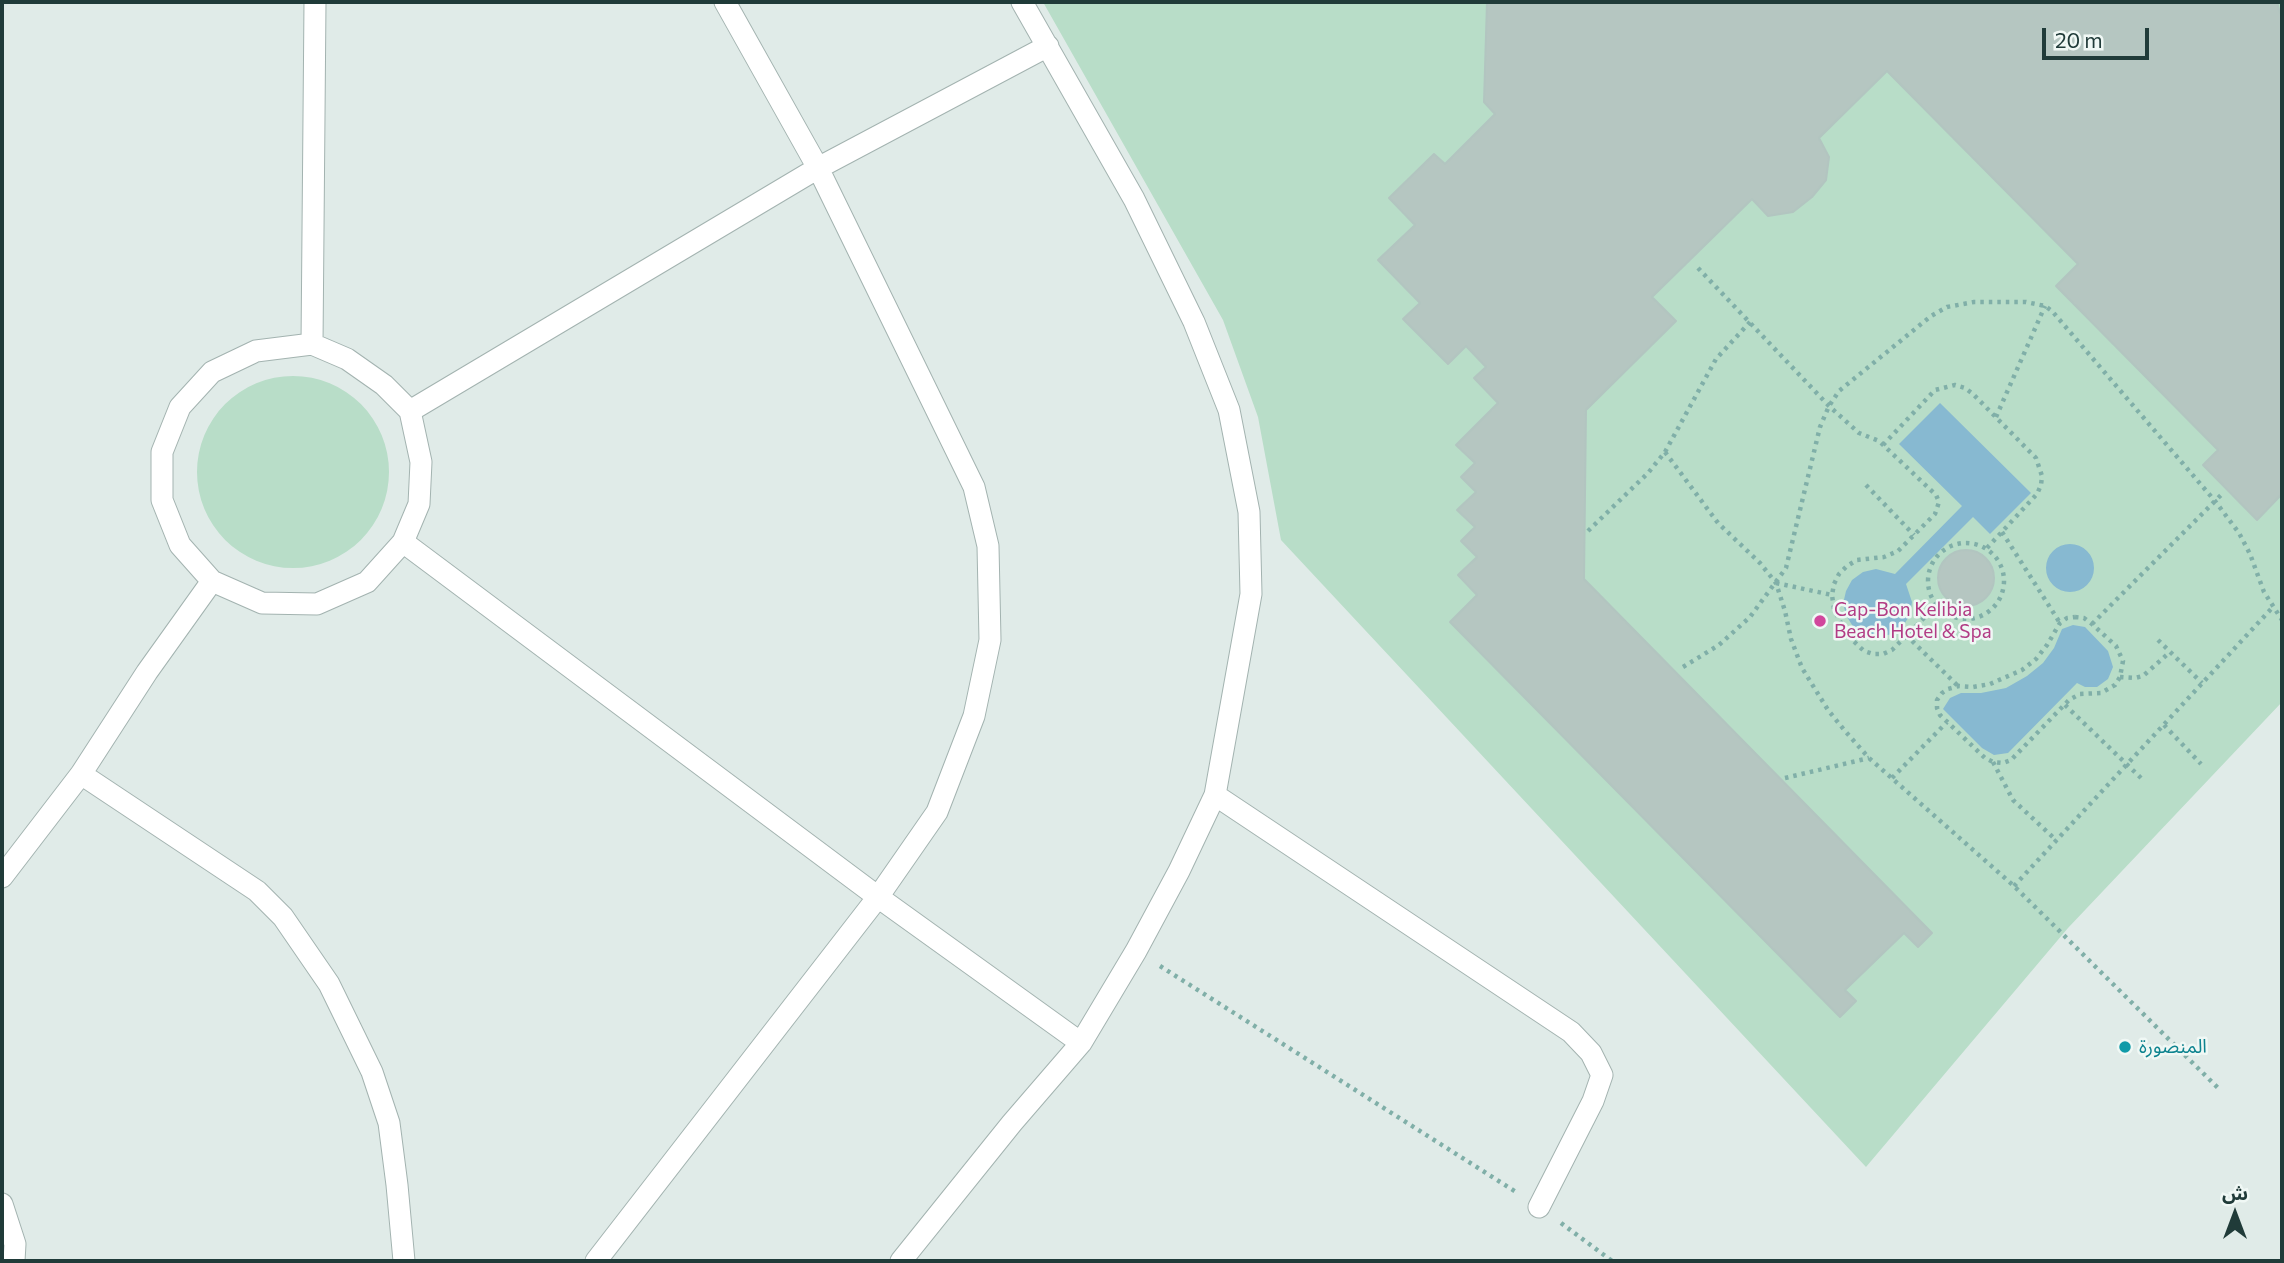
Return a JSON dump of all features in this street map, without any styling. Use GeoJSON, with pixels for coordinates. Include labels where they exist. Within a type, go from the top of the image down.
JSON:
{"type":"FeatureCollection","features":[{"type":"Feature","properties":{"kind":"street"},"geometry":{"type":"LineString","coordinates":[[312,344],[315,2]]}},
{"type":"Feature","properties":{"kind":"street"},"geometry":{"type":"LineString","coordinates":[[596,1261],[877,897],[937,812],[974,716],[990,640],[988,546],[974,487],[818,168],[725,2]]}},
{"type":"Feature","properties":{"kind":"street"},"geometry":{"type":"LineString","coordinates":[[901,1261],[1012,1123],[1081,1043],[1136,951],[1179,871],[1215,795],[1251,594],[1249,512],[1230,410],[1194,322],[1140,211],[1022,2]]}},
{"type":"Feature","properties":{"kind":"street"},"geometry":{"type":"LineString","coordinates":[[410,411],[818,168],[1048,46]]}},
{"type":"Feature","properties":{"kind":"street"},"geometry":{"type":"LineString","coordinates":[[312,344],[347,359],[384,386],[410,411],[421,462],[419,504],[403,542],[367,582],[317,604],[262,603],[212,580],[180,545],[162,500],[162,452],[180,407],[212,372],[256,351],[312,344]]}},
{"type":"Feature","properties":{"kind":"street"},"geometry":{"type":"LineString","coordinates":[[403,542],[877,897],[1081,1043]]}},
{"type":"Feature","properties":{"kind":"street"},"geometry":{"type":"LineString","coordinates":[[2,877],[81,774],[147,672],[212,580]]}},
{"type":"Feature","properties":{"kind":"street"},"geometry":{"type":"LineString","coordinates":[[81,774],[257,891],[283,917],[329,984],[372,1072],[389,1123],[404,1261]]}},
{"type":"Feature","properties":{"kind":"street"},"geometry":{"type":"LineString","coordinates":[[1215,795],[1572,1032],[1591,1053],[1602,1075],[1593,1101],[1539,1207]]}},
{"type":"Feature","properties":{"kind":"street"},"geometry":{"type":"LineString","coordinates":[[2,1205],[15,1244],[14,1261]]}},
{"type":"Feature","properties":{"kind":"path"},"geometry":{"type":"LineString","coordinates":[[1698,268],[1829,405],[1859,433],[1883,444],[1931,490],[1939,502],[1935,514],[1892,555],[1868,557],[1847,566],[1839,574],[1832,595],[1834,610],[1847,635],[1864,652],[1883,654],[1892,650],[1937,605]]}},
{"type":"Feature","properties":{"kind":"path"},"geometry":{"type":"LineString","coordinates":[[1683,667],[1719,645],[1742,624],[1786,568],[1820,427],[1829,405],[1839,391],[1931,316],[1947,307],[1974,302],[2026,302],[2045,306],[2058,317],[2215,501],[2239,533],[2264,592],[2282,620]]}},
{"type":"Feature","properties":{"kind":"path"},"geometry":{"type":"LineString","coordinates":[[1996,417],[2045,306]]}},
{"type":"Feature","properties":{"kind":"path"},"geometry":{"type":"LineString","coordinates":[[1588,531],[1665,452],[1716,359],[1750,322]]}},
{"type":"Feature","properties":{"kind":"path"},"geometry":{"type":"LineString","coordinates":[[1883,444],[1935,390],[1945,386],[1965,388],[1996,417],[2036,458],[2042,476],[2037,494],[1986,549]]}},
{"type":"Feature","properties":{"kind":"path"},"geometry":{"type":"LineString","coordinates":[[1665,452],[1718,523],[1760,563],[1776,583],[1802,668],[1828,710],[1869,758],[2014,886],[2218,1088]]}},
{"type":"Feature","properties":{"kind":"path"},"geometry":{"type":"LineString","coordinates":[[1866,485],[1914,535]]}},
{"type":"Feature","properties":{"kind":"path"},"geometry":{"type":"LineString","coordinates":[[2092,624],[2224,492]]}},
{"type":"Feature","properties":{"kind":"path"},"geometry":{"type":"LineString","coordinates":[[2002,532],[2060,623]]}},
{"type":"Feature","properties":{"kind":"path"},"geometry":{"type":"LineString","coordinates":[[1963,543],[1986,549],[2002,566],[2003,590],[1998,601],[1991,610],[1969,619],[1946,613],[1931,595],[1929,583],[1934,561],[1942,552],[1963,543]]}},
{"type":"Feature","properties":{"kind":"path"},"geometry":{"type":"LineString","coordinates":[[1776,583],[1832,595]]}},
{"type":"Feature","properties":{"kind":"path"},"geometry":{"type":"LineString","coordinates":[[2014,886],[2272,608]]}},
{"type":"Feature","properties":{"kind":"path"},"geometry":{"type":"LineString","coordinates":[[2067,618],[2084,618],[2092,624],[2120,653],[2123,662],[2120,677],[2109,690],[2093,695],[2080,694],[2065,705],[2011,760],[2003,763],[1985,758],[1940,715],[1937,700],[1941,693],[1959,686],[1990,684],[2022,670],[2036,659],[2060,623],[2067,618]]}},
{"type":"Feature","properties":{"kind":"path"},"geometry":{"type":"LineString","coordinates":[[1906,635],[1959,686]]}},
{"type":"Feature","properties":{"kind":"path"},"geometry":{"type":"LineString","coordinates":[[2158,640],[2202,683]]}},
{"type":"Feature","properties":{"kind":"path"},"geometry":{"type":"LineString","coordinates":[[2120,677],[2143,676],[2170,652]]}},
{"type":"Feature","properties":{"kind":"path"},"geometry":{"type":"LineString","coordinates":[[2065,705],[2141,778]]}},
{"type":"Feature","properties":{"kind":"path"},"geometry":{"type":"LineString","coordinates":[[1892,778],[1947,722]]}},
{"type":"Feature","properties":{"kind":"path"},"geometry":{"type":"LineString","coordinates":[[2164,725],[2201,764]]}},
{"type":"Feature","properties":{"kind":"path"},"geometry":{"type":"LineString","coordinates":[[1785,778],[1869,758]]}},
{"type":"Feature","properties":{"kind":"path"},"geometry":{"type":"LineString","coordinates":[[1993,762],[2013,800],[2056,840]]}},
{"type":"Feature","properties":{"kind":"path"},"geometry":{"type":"LineString","coordinates":[[1136,951],[1539,1207],[1612,1261]]}},
{"type":"Feature","properties":{"kind":"green space","name":"Cap-Bon Kelibia Beach Hotel & Spa"},"geometry":{"type":"Polygon","coordinates":[[[1043,2],[2282,2],[2282,702],[2068,928],[1866,1167],[1281,540],[1258,417],[1223,320],[1043,2]]]}},
{"type":"Feature","properties":{"kind":"green space"},"geometry":{"type":"Polygon","coordinates":[[[293,376],[312,377],[330,383],[361,404],[382,435],[388,453],[388,491],[382,509],[361,540],[330,561],[312,567],[293,568],[274,567],[256,561],[225,540],[204,509],[198,491],[197,472],[198,453],[204,435],[225,404],[256,383],[274,377],[293,376]]]}},
{"type":"Feature","properties":{"kind":"water"},"geometry":{"type":"Polygon","coordinates":[[[1940,403],[2031,493],[1990,534],[1973,517],[1906,584],[1912,602],[1910,615],[1903,626],[1892,634],[1879,637],[1866,635],[1854,628],[1843,604],[1852,580],[1863,572],[1876,569],[1895,574],[1962,506],[1899,444],[1940,403]]]}},
{"type":"Feature","properties":{"kind":"water"},"geometry":{"type":"Polygon","coordinates":[[[2070,544],[2087,551],[2094,568],[2087,585],[2070,592],[2053,585],[2046,568],[2053,551],[2070,544]]]}},
{"type":"Feature","properties":{"kind":"water"},"geometry":{"type":"Polygon","coordinates":[[[2073,625],[2085,627],[2108,651],[2113,667],[2108,679],[2097,687],[2085,687],[2077,683],[2008,753],[1994,755],[1982,748],[1943,709],[1950,698],[1961,693],[1981,693],[2006,688],[2027,676],[2043,663],[2054,648],[2062,629],[2073,625]]]}},
{"type":"Feature","properties":{"kind":"building"},"geometry":{"type":"Polygon","coordinates":[[[1487,2],[2277,2],[2282,13],[2282,494],[2257,520],[2203,465],[2218,450],[2056,286],[2078,264],[1887,71],[1819,138],[1829,157],[1826,180],[1812,197],[1793,212],[1768,216],[1752,199],[1652,297],[1676,321],[1586,410],[1584,579],[1932,933],[1918,947],[1904,933],[1845,990],[1856,1001],[1840,1017],[1450,622],[1477,595],[1458,575],[1477,557],[1461,541],[1475,527],[1457,510],[1476,492],[1461,477],[1475,463],[1456,445],[1498,403],[1474,378],[1486,367],[1466,346],[1448,364],[1403,319],[1420,303],[1378,260],[1415,225],[1389,198],[1434,154],[1445,164],[1495,114],[1484,102],[1487,2]]]}},
{"type":"Feature","properties":{"kind":"building"},"geometry":{"type":"Polygon","coordinates":[[[1960,550],[1972,550],[1986,558],[1994,572],[1992,589],[1986,598],[1972,606],[1960,606],[1943,594],[1938,584],[1938,572],[1950,555],[1960,550]]]}},
{"type":"Feature","properties":{"kind":"place","name":"Cap-Bon Kelibia Beach Hotel & Spa"},"geometry":{"type":"Point","coordinates":[1820,621]}},
{"type":"Feature","properties":{"kind":"place","name":"المنصورة"},"geometry":{"type":"Point","coordinates":[2125,1047]}}]}
